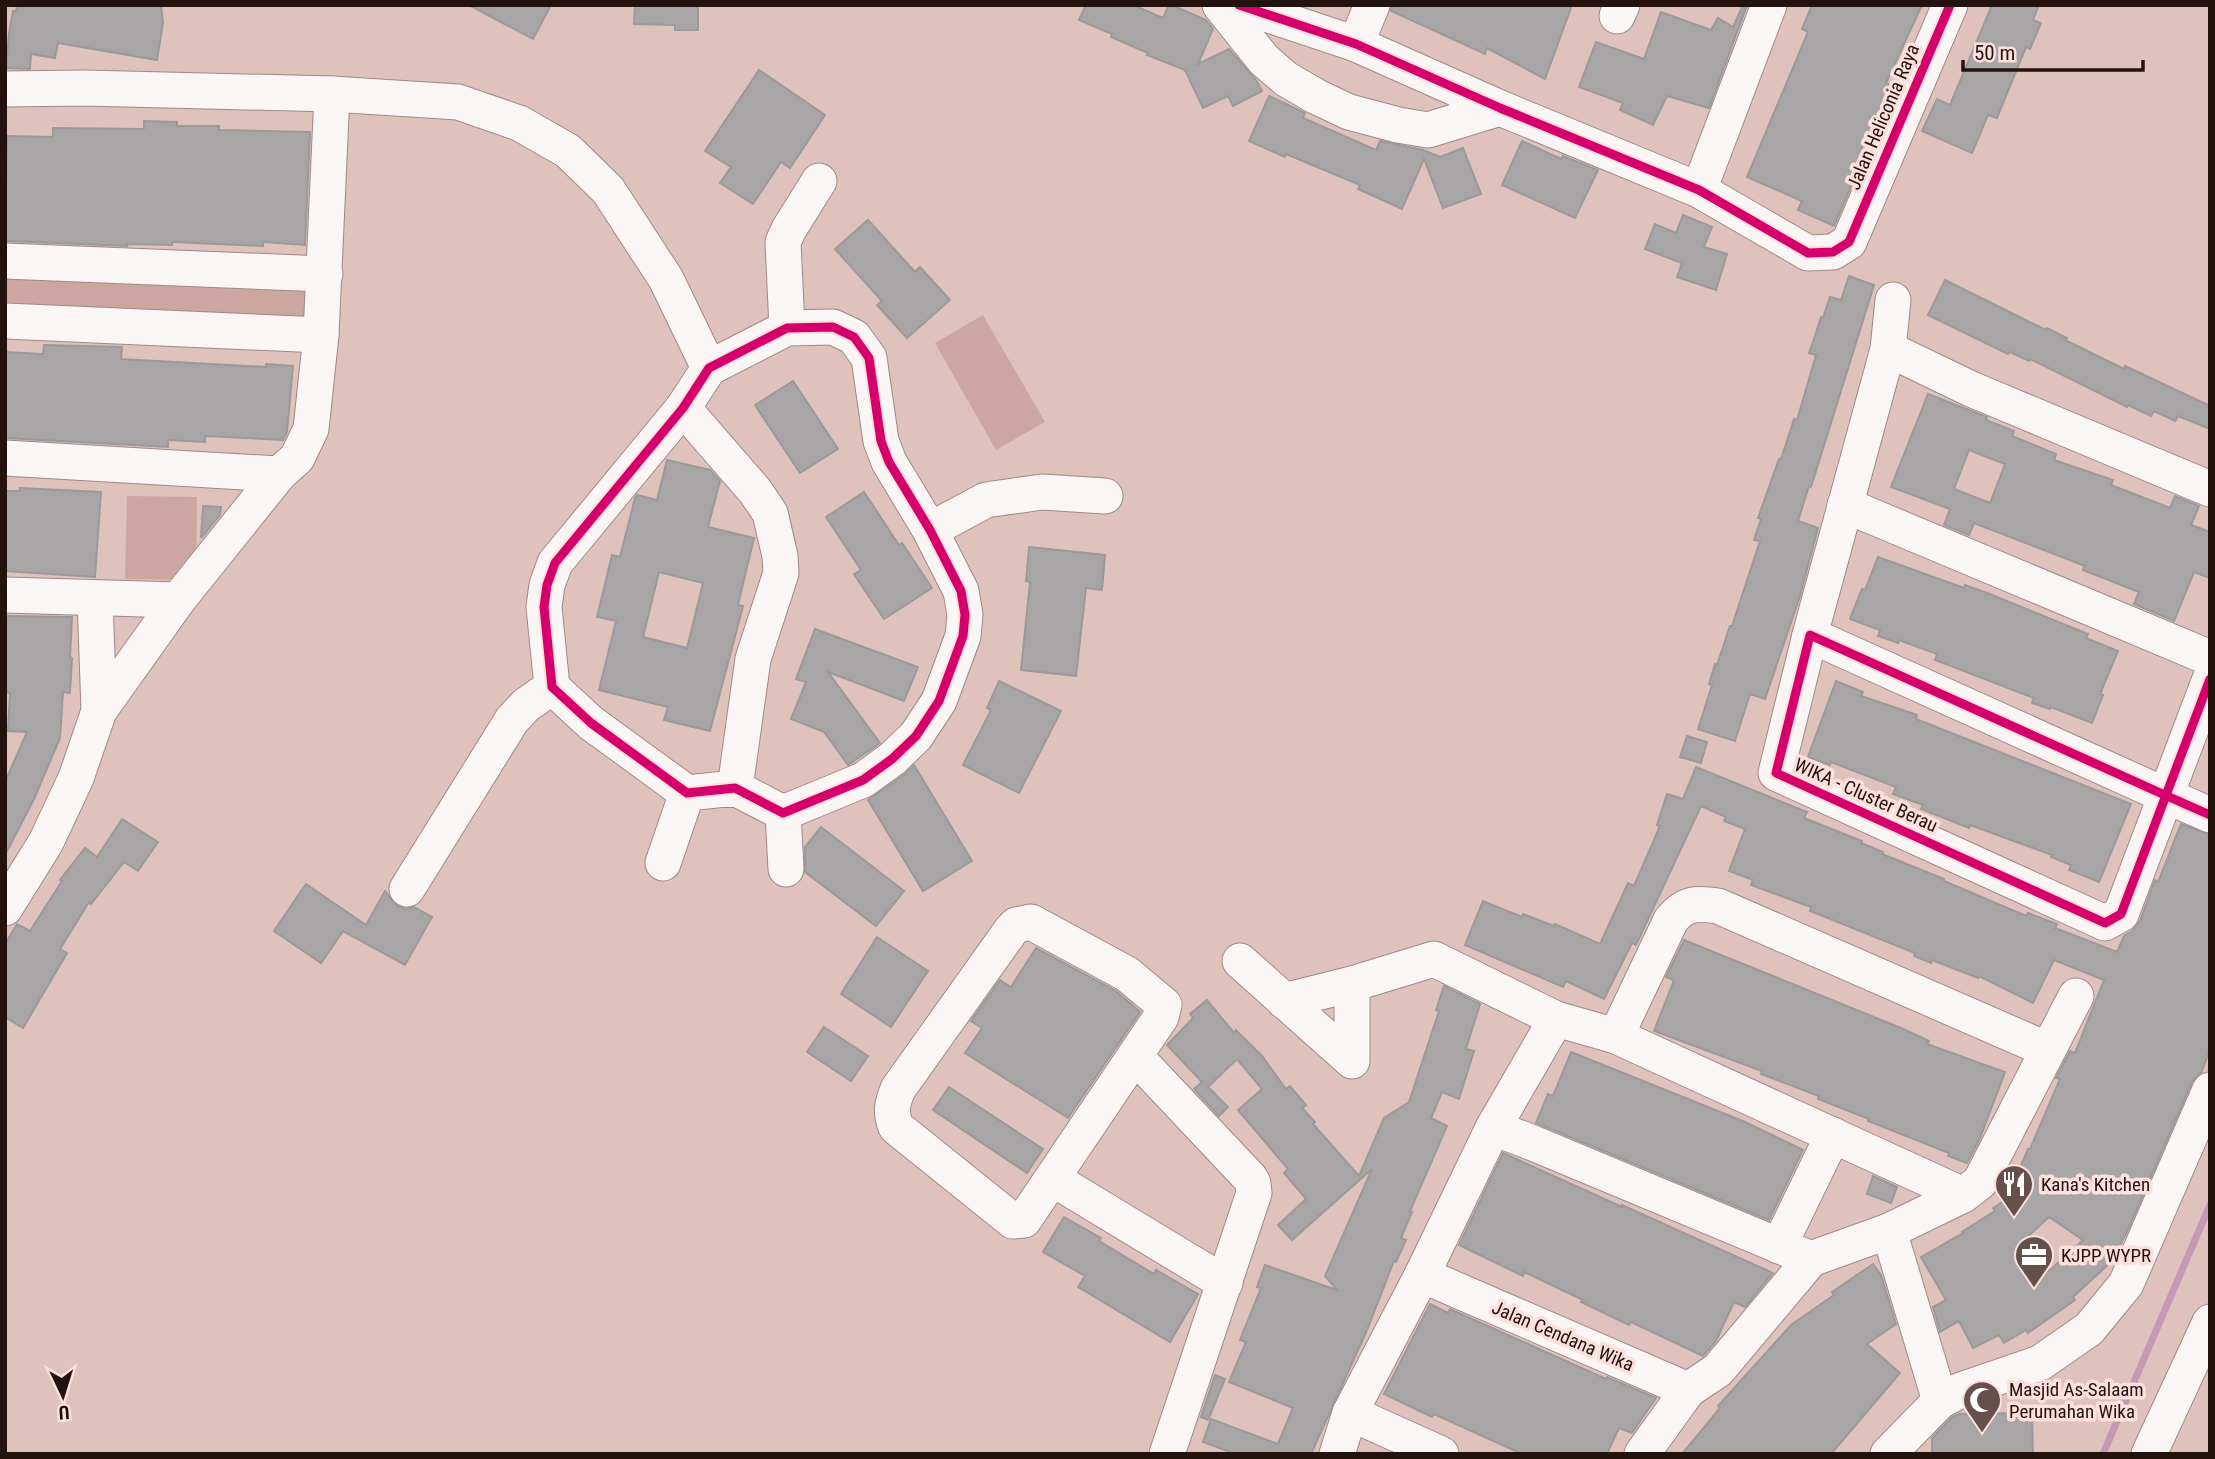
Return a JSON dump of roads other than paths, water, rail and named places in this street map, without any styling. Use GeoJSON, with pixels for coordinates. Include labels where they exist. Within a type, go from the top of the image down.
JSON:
{"type":"FeatureCollection","features":[{"type":"Feature","properties":{"kind":"street"},"geometry":{"type":"LineString","coordinates":[[1220,5],[1264,60],[1286,79],[1349,112],[1428,130],[1500,108]]}},
{"type":"Feature","properties":{"kind":"street"},"geometry":{"type":"LineString","coordinates":[[1239,5],[1356,44],[1500,108],[1699,190],[1769,5]]}},
{"type":"Feature","properties":{"kind":"street"},"geometry":{"type":"LineString","coordinates":[[1356,44],[1372,5]]}},
{"type":"Feature","properties":{"kind":"street","name":"Jalan Heliconia Raya"},"geometry":{"type":"LineString","coordinates":[[1699,190],[1808,253],[1833,252],[1849,242],[1950,5]]}},
{"type":"Feature","properties":{"kind":"street"},"geometry":{"type":"LineString","coordinates":[[5,89],[332,94],[458,102],[519,123],[568,151],[608,190],[666,279],[709,368]]}},
{"type":"Feature","properties":{"kind":"street"},"geometry":{"type":"LineString","coordinates":[[5,908],[47,842],[76,778],[99,711],[178,600],[279,474],[297,458],[311,429],[325,274],[332,94]]}},
{"type":"Feature","properties":{"kind":"street"},"geometry":{"type":"LineString","coordinates":[[787,328],[783,242],[819,181]]}},
{"type":"Feature","properties":{"kind":"street"},"geometry":{"type":"LineString","coordinates":[[5,261],[325,274]]}},
{"type":"Feature","properties":{"kind":"street","name":"WIKA - Cluster Berau"},"geometry":{"type":"LineString","coordinates":[[1893,300],[1888,349],[1810,635],[1776,773],[2105,923],[2121,914],[2210,679]]}},
{"type":"Feature","properties":{"kind":"street"},"geometry":{"type":"LineString","coordinates":[[5,321],[321,335]]}},
{"type":"Feature","properties":{"kind":"street"},"geometry":{"type":"LineString","coordinates":[[833,327],[854,337],[869,358],[881,441],[889,462],[930,530],[961,592],[965,615],[963,636],[939,701],[916,736],[892,759],[863,780],[783,813],[735,788],[687,793],[591,723],[552,687],[544,607],[547,585],[555,563],[683,408],[709,368],[787,328],[833,327]]}},
{"type":"Feature","properties":{"kind":"street"},"geometry":{"type":"LineString","coordinates":[[1888,349],[1971,389],[2210,489]]}},
{"type":"Feature","properties":{"kind":"street"},"geometry":{"type":"LineString","coordinates":[[683,408],[755,491],[770,513],[780,556],[781,573],[753,659],[735,788]]}},
{"type":"Feature","properties":{"kind":"street"},"geometry":{"type":"LineString","coordinates":[[5,458],[279,474]]}},
{"type":"Feature","properties":{"kind":"street"},"geometry":{"type":"LineString","coordinates":[[930,530],[986,500],[1042,492],[1105,496]]}},
{"type":"Feature","properties":{"kind":"street"},"geometry":{"type":"LineString","coordinates":[[1845,505],[2210,658]]}},
{"type":"Feature","properties":{"kind":"street"},"geometry":{"type":"LineString","coordinates":[[5,595],[178,600]]}},
{"type":"Feature","properties":{"kind":"street"},"geometry":{"type":"LineString","coordinates":[[95,599],[99,711]]}},
{"type":"Feature","properties":{"kind":"street"},"geometry":{"type":"LineString","coordinates":[[1810,635],[2210,815]]}},
{"type":"Feature","properties":{"kind":"street"},"geometry":{"type":"LineString","coordinates":[[407,889],[512,720],[526,705],[552,687]]}},
{"type":"Feature","properties":{"kind":"street"},"geometry":{"type":"LineString","coordinates":[[663,863],[687,793]]}},
{"type":"Feature","properties":{"kind":"street"},"geometry":{"type":"LineString","coordinates":[[783,813],[786,869]]}},
{"type":"Feature","properties":{"kind":"street"},"geometry":{"type":"LineString","coordinates":[[1616,1036],[1671,920],[1680,909],[1697,904],[1718,906],[2048,1050]]}},
{"type":"Feature","properties":{"kind":"street"},"geometry":{"type":"LineString","coordinates":[[1031,922],[1127,974],[1164,1005],[1161,1017],[1135,1056],[1024,1220],[1013,1220],[896,1127],[891,1113],[898,1088],[1012,929],[1024,923],[1031,922]]}},
{"type":"Feature","properties":{"kind":"street"},"geometry":{"type":"LineString","coordinates":[[1284,1001],[1434,959],[1556,1019],[1616,1036],[1963,1195]]}},
{"type":"Feature","properties":{"kind":"street"},"geometry":{"type":"LineString","coordinates":[[1240,961],[1352,1061],[1352,984]]}},
{"type":"Feature","properties":{"kind":"street"},"geometry":{"type":"LineString","coordinates":[[1643,1454],[1688,1390],[1718,1370],[1811,1259],[1889,1231],[1963,1195],[1980,1182],[2076,996]]}},
{"type":"Feature","properties":{"kind":"street"},"geometry":{"type":"LineString","coordinates":[[1336,1454],[1350,1413],[1422,1275],[1493,1128],[1556,1019]]}},
{"type":"Feature","properties":{"kind":"street"},"geometry":{"type":"LineString","coordinates":[[1135,1056],[1253,1183],[1254,1193],[1167,1454]]}},
{"type":"Feature","properties":{"kind":"street"},"geometry":{"type":"LineString","coordinates":[[1888,1454],[1940,1401],[1961,1390],[2040,1363],[2089,1329],[2126,1284],[2210,1090]]}},
{"type":"Feature","properties":{"kind":"street"},"geometry":{"type":"LineString","coordinates":[[1493,1128],[1811,1259]]}},
{"type":"Feature","properties":{"kind":"street"},"geometry":{"type":"LineString","coordinates":[[1779,1246],[1832,1135]]}},
{"type":"Feature","properties":{"kind":"street"},"geometry":{"type":"LineString","coordinates":[[1053,1179],[1225,1283]]}},
{"type":"Feature","properties":{"kind":"street"},"geometry":{"type":"LineString","coordinates":[[1889,1231],[1940,1401]]}},
{"type":"Feature","properties":{"kind":"street","name":"Jalan Cendana Wika"},"geometry":{"type":"LineString","coordinates":[[1422,1275],[1688,1390]]}},
{"type":"Feature","properties":{"kind":"street"},"geometry":{"type":"LineString","coordinates":[[2148,1454],[2210,1322]]}},
{"type":"Feature","properties":{"kind":"street"},"geometry":{"type":"LineString","coordinates":[[1350,1413],[1441,1454]]}},
{"type":"Feature","properties":{"kind":"waterway"},"geometry":{"type":"LineString","coordinates":[[2103,1454],[2210,1205]]}},
{"type":"Feature","properties":{"kind":"place","name":"Kana's Kitchen"},"geometry":{"type":"Point","coordinates":[2014,1218]}},
{"type":"Feature","properties":{"kind":"place","name":"KJPP WYPR"},"geometry":{"type":"Point","coordinates":[2034,1289]}},
{"type":"Feature","properties":{"kind":"place","name":"Masjid As-Salaam Perumahan Wika"},"geometry":{"type":"Point","coordinates":[1982,1434]}}]}
